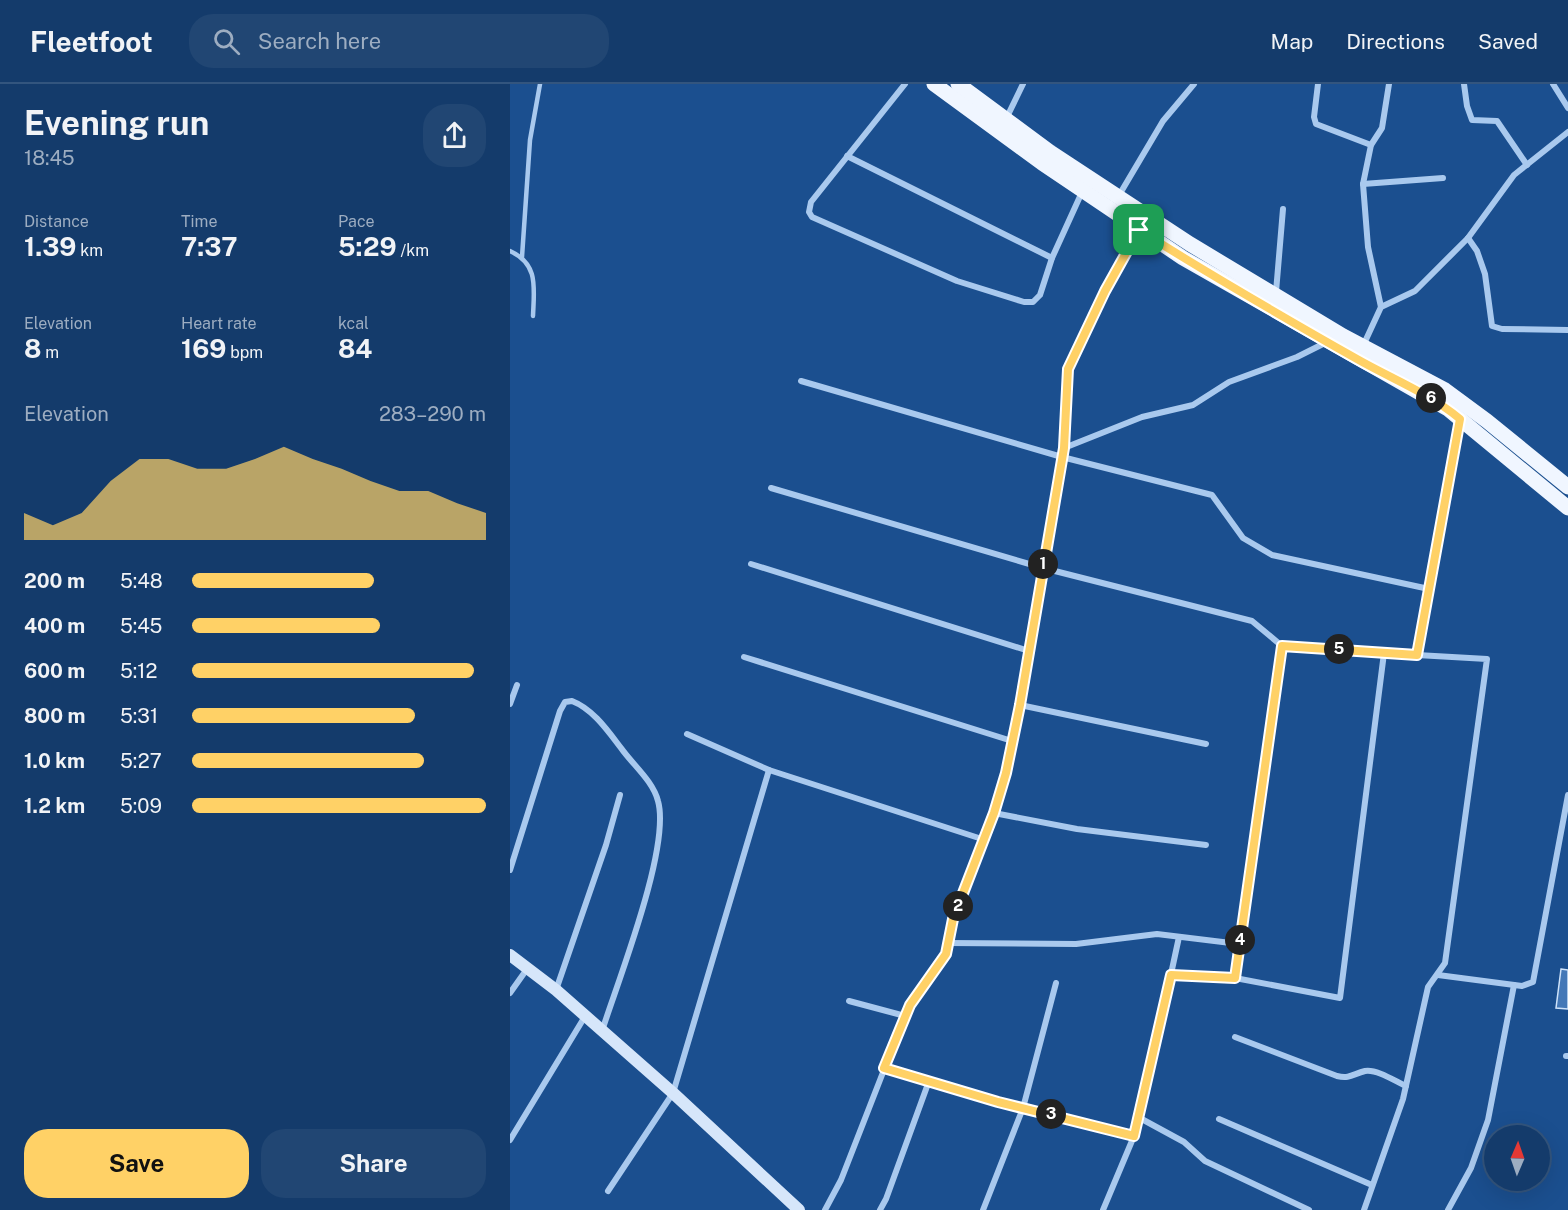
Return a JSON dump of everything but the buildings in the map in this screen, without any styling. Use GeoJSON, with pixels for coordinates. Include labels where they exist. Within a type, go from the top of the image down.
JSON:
{"type":"FeatureCollection","features":[{"type":"Feature","properties":{"kind":"main road"},"geometry":{"type":"LineString","coordinates":[[934,84],[1139,230],[1327,342],[1422,393],[1460,419],[1568,508]]}},
{"type":"Feature","properties":{"kind":"main road"},"geometry":{"type":"LineString","coordinates":[[958,84],[1118,197],[1275,296],[1458,399],[1568,488]]}},
{"type":"Feature","properties":{"kind":"street"},"geometry":{"type":"LineString","coordinates":[[905,84],[811,202],[809,212],[818,220],[957,281],[1024,302],[1037,300],[1052,258],[1082,191]]}},
{"type":"Feature","properties":{"kind":"street"},"geometry":{"type":"LineString","coordinates":[[1006,119],[1023,84]]}},
{"type":"Feature","properties":{"kind":"street"},"geometry":{"type":"LineString","coordinates":[[1109,210],[1163,121],[1194,84]]}},
{"type":"Feature","properties":{"kind":"street"},"geometry":{"type":"LineString","coordinates":[[1318,84],[1314,117],[1316,124],[1371,145]]}},
{"type":"Feature","properties":{"kind":"street"},"geometry":{"type":"LineString","coordinates":[[1363,347],[1381,307],[1368,247],[1363,184],[1371,145],[1382,128],[1389,84]]}},
{"type":"Feature","properties":{"kind":"street"},"geometry":{"type":"LineString","coordinates":[[1464,84],[1472,120],[1497,121],[1527,165]]}},
{"type":"Feature","properties":{"kind":"street"},"geometry":{"type":"LineString","coordinates":[[1553,84],[1568,108]]}},
{"type":"Feature","properties":{"kind":"street"},"geometry":{"type":"LineString","coordinates":[[1381,307],[1415,291],[1468,238],[1502,188],[1527,165],[1567,135]]}},
{"type":"Feature","properties":{"kind":"street"},"geometry":{"type":"LineString","coordinates":[[847,156],[1052,258]]}},
{"type":"Feature","properties":{"kind":"street"},"geometry":{"type":"LineString","coordinates":[[1363,184],[1443,178]]}},
{"type":"Feature","properties":{"kind":"street"},"geometry":{"type":"LineString","coordinates":[[1275,296],[1282,209]]}},
{"type":"Feature","properties":{"kind":"street"},"geometry":{"type":"LineString","coordinates":[[825,1210],[841,1180],[905,1016],[946,954],[953,919],[994,813],[1020,705],[1064,448],[1068,369],[1105,291],[1139,230]]}},
{"type":"Feature","properties":{"kind":"street"},"geometry":{"type":"LineString","coordinates":[[1468,238],[1477,251],[1485,274],[1492,326],[1502,329],[1568,330]]}},
{"type":"Feature","properties":{"kind":"street"},"geometry":{"type":"LineString","coordinates":[[1064,448],[1142,417],[1192,405],[1228,382],[1297,357],[1327,342]]}},
{"type":"Feature","properties":{"kind":"street"},"geometry":{"type":"LineString","coordinates":[[801,381],[1062,458],[1212,495],[1243,538],[1272,555],[1429,589]]}},
{"type":"Feature","properties":{"kind":"street"},"geometry":{"type":"LineString","coordinates":[[1417,655],[1460,419]]}},
{"type":"Feature","properties":{"kind":"street"},"geometry":{"type":"LineString","coordinates":[[771,488],[1042,568],[1252,621],[1282,646],[1487,660],[1445,963],[1438,975],[1432,978],[1428,987],[1406,1086],[1364,1210]]}},
{"type":"Feature","properties":{"kind":"street"},"geometry":{"type":"LineString","coordinates":[[751,564],[1029,651]]}},
{"type":"Feature","properties":{"kind":"street"},"geometry":{"type":"LineString","coordinates":[[1235,978],[1282,646]]}},
{"type":"Feature","properties":{"kind":"street"},"geometry":{"type":"LineString","coordinates":[[1171,975],[1235,978],[1340,998],[1384,652]]}},
{"type":"Feature","properties":{"kind":"street"},"geometry":{"type":"LineString","coordinates":[[744,657],[1012,741]]}},
{"type":"Feature","properties":{"kind":"street"},"geometry":{"type":"LineString","coordinates":[[510,704],[517,685]]}},
{"type":"Feature","properties":{"kind":"street"},"geometry":{"type":"LineString","coordinates":[[510,870],[560,711],[565,702],[572,701],[606,728],[650,784],[658,801],[660,812],[656,859],[602,1032]]}},
{"type":"Feature","properties":{"kind":"street"},"geometry":{"type":"LineString","coordinates":[[1020,705],[1206,744]]}},
{"type":"Feature","properties":{"kind":"street"},"geometry":{"type":"LineString","coordinates":[[687,734],[769,770],[985,840]]}},
{"type":"Feature","properties":{"kind":"street"},"geometry":{"type":"LineString","coordinates":[[608,1191],[673,1093],[769,770]]}},
{"type":"Feature","properties":{"kind":"street"},"geometry":{"type":"LineString","coordinates":[[556,990],[606,845],[620,795]]}},
{"type":"Feature","properties":{"kind":"street"},"geometry":{"type":"LineString","coordinates":[[1438,975],[1527,986],[1534,978],[1568,795]]}},
{"type":"Feature","properties":{"kind":"street"},"geometry":{"type":"LineString","coordinates":[[994,813],[1077,829],[1206,845]]}},
{"type":"Feature","properties":{"kind":"street"},"geometry":{"type":"LineString","coordinates":[[947,943],[1076,944],[1157,934],[1239,944]]}},
{"type":"Feature","properties":{"kind":"street"},"geometry":{"type":"LineString","coordinates":[[1103,1210],[1134,1136],[1179,937]]}},
{"type":"Feature","properties":{"kind":"street"},"geometry":{"type":"LineString","coordinates":[[510,955],[556,990],[584,1018],[673,1093],[799,1210]]}},
{"type":"Feature","properties":{"kind":"street"},"geometry":{"type":"LineString","coordinates":[[510,993],[526,969]]}},
{"type":"Feature","properties":{"kind":"street"},"geometry":{"type":"LineString","coordinates":[[983,1210],[1023,1108],[1056,983]]}},
{"type":"Feature","properties":{"kind":"street"},"geometry":{"type":"LineString","coordinates":[[1448,1210],[1471,1168],[1488,1120],[1514,985]]}},
{"type":"Feature","properties":{"kind":"street"},"geometry":{"type":"LineString","coordinates":[[849,1001],[905,1016]]}},
{"type":"Feature","properties":{"kind":"street"},"geometry":{"type":"LineString","coordinates":[[510,1140],[584,1018]]}},
{"type":"Feature","properties":{"kind":"street"},"geometry":{"type":"LineString","coordinates":[[1235,1037],[1337,1076],[1347,1078],[1367,1071],[1374,1072],[1406,1086]]}},
{"type":"Feature","properties":{"kind":"street"},"geometry":{"type":"LineString","coordinates":[[884,1068],[1023,1108],[1134,1136]]}},
{"type":"Feature","properties":{"kind":"street"},"geometry":{"type":"LineString","coordinates":[[880,1210],[929,1081]]}},
{"type":"Feature","properties":{"kind":"street"},"geometry":{"type":"LineString","coordinates":[[1138,1117],[1184,1142],[1205,1161],[1309,1210]]}},
{"type":"Feature","properties":{"kind":"street"},"geometry":{"type":"LineString","coordinates":[[1219,1119],[1372,1185]]}},
{"type":"Feature","properties":{"kind":"lane"},"geometry":{"type":"LineString","coordinates":[[522,257],[530,140],[540,84]]}},
{"type":"Feature","properties":{"kind":"lane"},"geometry":{"type":"LineString","coordinates":[[510,251],[522,257],[534,274],[533,316]]}},
{"type":"Feature","properties":{"kind":"route"},"geometry":{"type":"LineString","coordinates":[[1139,230],[1262,305],[1365,364],[1422,393],[1460,419],[1417,655],[1282,646],[1235,978],[1171,975],[1134,1136],[998,1102],[884,1068],[910,1005],[946,954],[953,919],[994,813],[1006,773],[1020,705],[1064,448],[1068,369],[1105,291],[1139,230]]}}]}
